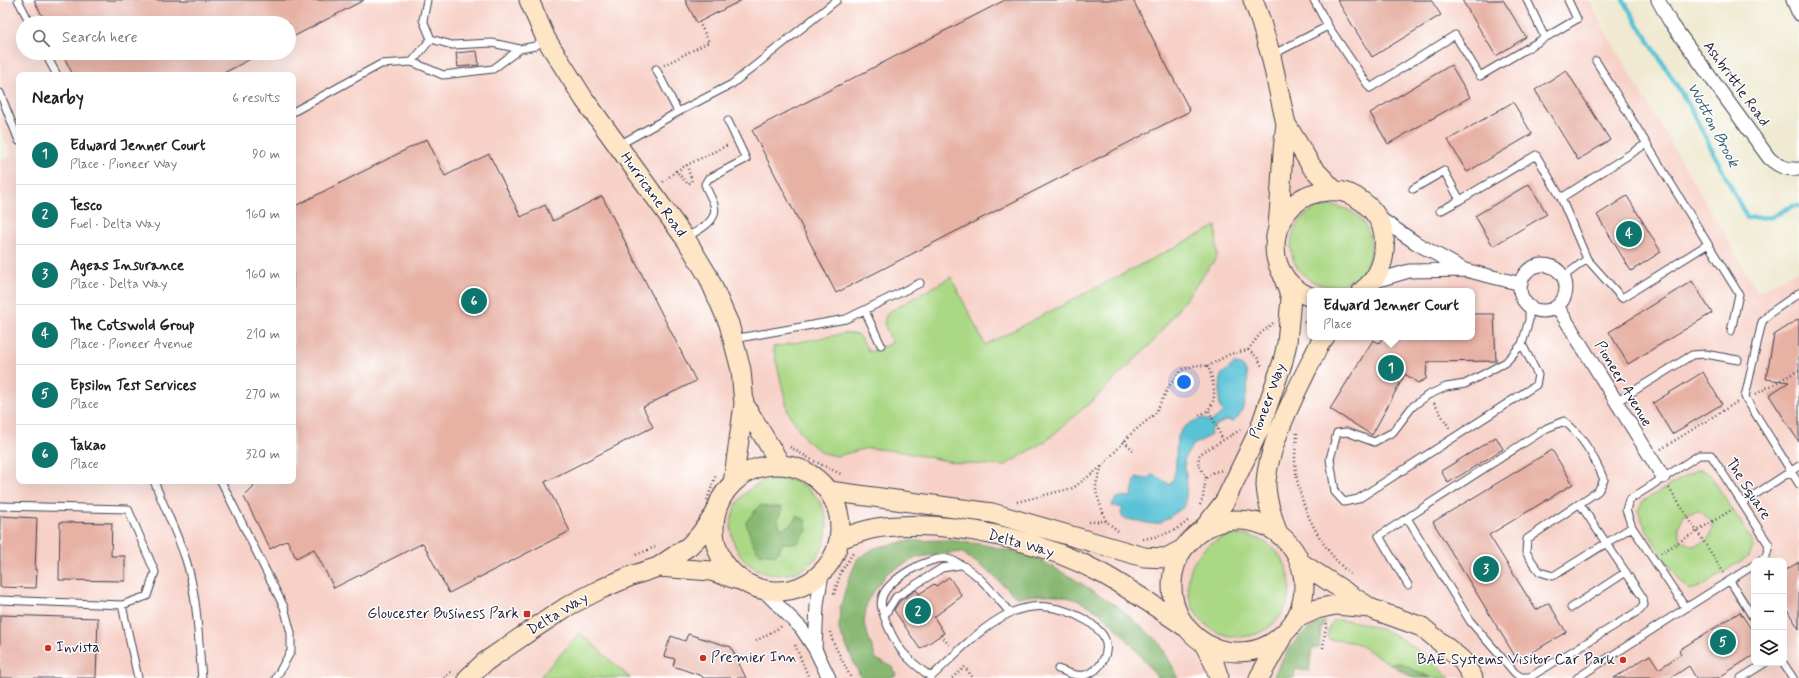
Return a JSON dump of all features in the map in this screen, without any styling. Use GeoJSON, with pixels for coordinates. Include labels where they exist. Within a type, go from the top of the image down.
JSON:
{"type":"FeatureCollection","features":[{"type":"Feature","properties":{"kind":"street","name":"Hurricane Road"},"geometry":{"type":"LineString","coordinates":[[529,0],[546,39],[584,99],[685,238],[708,276],[729,324],[740,370],[744,404],[733,483]]}},
{"type":"Feature","properties":{"kind":"street"},"geometry":{"type":"LineString","coordinates":[[1252,0],[1260,16],[1271,56],[1286,124],[1312,167],[1335,191]]}},
{"type":"Feature","properties":{"kind":"street","name":"Ashbrittle Road"},"geometry":{"type":"LineString","coordinates":[[1658,0],[1669,20],[1768,158],[1778,166],[1790,170],[1799,169]]}},
{"type":"Feature","properties":{"kind":"street"},"geometry":{"type":"LineString","coordinates":[[1793,0],[1799,14]]}},
{"type":"Feature","properties":{"kind":"street"},"geometry":{"type":"LineString","coordinates":[[1286,124],[1282,148],[1281,190],[1277,229],[1274,241],[1275,253],[1278,265],[1284,277],[1292,286],[1307,295]]}},
{"type":"Feature","properties":{"kind":"street"},"geometry":{"type":"LineString","coordinates":[[1277,229],[1283,216],[1293,204],[1320,191],[1348,193],[1359,198],[1369,206],[1377,216],[1384,232],[1385,250],[1381,267],[1366,288]]}},
{"type":"Feature","properties":{"kind":"street"},"geometry":{"type":"LineString","coordinates":[[1377,216],[1416,243],[1465,270],[1521,284]]}},
{"type":"Feature","properties":{"kind":"street","name":"Pioneer Way"},"geometry":{"type":"LineString","coordinates":[[1200,521],[1225,500],[1260,428],[1282,361],[1287,343],[1291,298],[1278,265]]}},
{"type":"Feature","properties":{"kind":"street"},"geometry":{"type":"LineString","coordinates":[[1540,266],[1553,268],[1563,277],[1565,283],[1564,296],[1557,306],[1551,310],[1543,311],[1529,307],[1522,296],[1521,284],[1527,272],[1540,266]]}},
{"type":"Feature","properties":{"kind":"street"},"geometry":{"type":"LineString","coordinates":[[1367,288],[1409,271],[1465,270]]}},
{"type":"Feature","properties":{"kind":"street","name":"Pioneer Avenue"},"geometry":{"type":"LineString","coordinates":[[1557,306],[1649,456],[1662,484]]}},
{"type":"Feature","properties":{"kind":"street","name":"Pioneer Way"},"geometry":{"type":"LineString","coordinates":[[1277,531],[1267,496],[1266,484],[1269,463],[1282,425],[1322,340]]}},
{"type":"Feature","properties":{"kind":"street","name":"Hurricane Road"},"geometry":{"type":"LineString","coordinates":[[744,404],[781,465]]}},
{"type":"Feature","properties":{"kind":"street"},"geometry":{"type":"LineString","coordinates":[[781,465],[800,469],[816,478],[829,491],[838,512],[840,522],[840,539],[834,557],[822,573],[805,585],[785,591],[763,590],[744,582],[729,569],[718,552],[711,507],[733,483],[748,472],[764,466],[781,465]]}},
{"type":"Feature","properties":{"kind":"street","name":"Delta Way"},"geometry":{"type":"LineString","coordinates":[[829,491],[992,513],[1144,557],[1166,558],[1182,549]]}},
{"type":"Feature","properties":{"kind":"street","name":"Delta Way"},"geometry":{"type":"LineString","coordinates":[[468,678],[497,654],[568,606],[631,576],[658,567],[689,546],[700,536],[711,507]]}},
{"type":"Feature","properties":{"kind":"street"},"geometry":{"type":"LineString","coordinates":[[1259,678],[1284,634],[1297,618],[1304,600],[1305,582],[1302,563],[1292,545],[1277,531],[1260,522],[1242,519],[1200,521],[1193,537],[1182,549],[1175,565],[1172,583],[1173,600],[1179,617],[1186,627],[1203,642],[1223,650],[1244,652],[1266,646],[1284,634]]}},
{"type":"Feature","properties":{"kind":"street","name":"Delta Way"},"geometry":{"type":"LineString","coordinates":[[840,539],[883,527],[906,526],[948,528],[999,535],[1057,554],[1102,573],[1186,627]]}},
{"type":"Feature","properties":{"kind":"street"},"geometry":{"type":"LineString","coordinates":[[1302,563],[1372,609],[1422,627],[1462,660],[1473,678]]}},
{"type":"Feature","properties":{"kind":"street","name":"Delta Way"},"geometry":{"type":"LineString","coordinates":[[658,567],[712,571],[744,582]]}},
{"type":"Feature","properties":{"kind":"street"},"geometry":{"type":"LineString","coordinates":[[815,649],[817,605],[822,573]]}},
{"type":"Feature","properties":{"kind":"street"},"geometry":{"type":"LineString","coordinates":[[763,590],[802,628],[815,649],[829,678]]}},
{"type":"Feature","properties":{"kind":"street"},"geometry":{"type":"LineString","coordinates":[[1297,618],[1317,609],[1335,605],[1372,609]]}},
{"type":"Feature","properties":{"kind":"street"},"geometry":{"type":"LineString","coordinates":[[1203,642],[1214,663],[1219,678]]}},
{"type":"Feature","properties":{"kind":"lane"},"geometry":{"type":"LineString","coordinates":[[18,0],[26,16]]}},
{"type":"Feature","properties":{"kind":"lane"},"geometry":{"type":"LineString","coordinates":[[427,0],[423,20],[431,39]]}},
{"type":"Feature","properties":{"kind":"lane"},"geometry":{"type":"LineString","coordinates":[[617,146],[732,84],[837,0]]}},
{"type":"Feature","properties":{"kind":"lane"},"geometry":{"type":"LineString","coordinates":[[1314,0],[1328,26],[1370,88],[1455,35],[1480,76],[1577,19],[1568,0]]}},
{"type":"Feature","properties":{"kind":"lane"},"geometry":{"type":"LineString","coordinates":[[1527,0],[1545,38]]}},
{"type":"Feature","properties":{"kind":"lane"},"geometry":{"type":"LineString","coordinates":[[1271,56],[1328,26]]}},
{"type":"Feature","properties":{"kind":"lane"},"geometry":{"type":"LineString","coordinates":[[431,39],[452,45],[492,42],[520,49]]}},
{"type":"Feature","properties":{"kind":"lane"},"geometry":{"type":"LineString","coordinates":[[412,62],[431,39]]}},
{"type":"Feature","properties":{"kind":"lane"},"geometry":{"type":"LineString","coordinates":[[296,110],[382,64],[412,62],[444,75],[493,69],[520,49],[535,46],[546,39]]}},
{"type":"Feature","properties":{"kind":"lane"},"geometry":{"type":"LineString","coordinates":[[50,60],[56,72]]}},
{"type":"Feature","properties":{"kind":"lane"},"geometry":{"type":"LineString","coordinates":[[1596,61],[1739,294],[1731,331]]}},
{"type":"Feature","properties":{"kind":"lane"},"geometry":{"type":"LineString","coordinates":[[656,69],[678,112]]}},
{"type":"Feature","properties":{"kind":"lane"},"geometry":{"type":"LineString","coordinates":[[0,93],[16,133]]}},
{"type":"Feature","properties":{"kind":"lane"},"geometry":{"type":"LineString","coordinates":[[685,238],[706,226],[714,216],[714,206],[705,184],[708,179],[746,159],[728,121]]}},
{"type":"Feature","properties":{"kind":"lane"},"geometry":{"type":"LineString","coordinates":[[1561,198],[1646,144]]}},
{"type":"Feature","properties":{"kind":"lane"},"geometry":{"type":"LineString","coordinates":[[1440,211],[1536,155],[1561,198],[1587,259],[1622,298],[1708,244]]}},
{"type":"Feature","properties":{"kind":"lane"},"geometry":{"type":"LineString","coordinates":[[1413,189],[1444,171],[1460,200]]}},
{"type":"Feature","properties":{"kind":"lane"},"geometry":{"type":"LineString","coordinates":[[1563,277],[1587,259]]}},
{"type":"Feature","properties":{"kind":"lane"},"geometry":{"type":"LineString","coordinates":[[733,339],[846,319],[920,284]]}},
{"type":"Feature","properties":{"kind":"lane"},"geometry":{"type":"LineString","coordinates":[[1799,294],[1770,313],[1762,322],[1745,397],[1799,484]]}},
{"type":"Feature","properties":{"kind":"lane"},"geometry":{"type":"LineString","coordinates":[[1522,344],[1538,375],[1536,385],[1358,499],[1344,502],[1335,492],[1330,459],[1337,433],[1347,432],[1374,442],[1393,432],[1412,408],[1428,395],[1446,387],[1465,384],[1506,362],[1522,344],[1529,320],[1529,307]]}},
{"type":"Feature","properties":{"kind":"lane"},"geometry":{"type":"LineString","coordinates":[[865,311],[881,345]]}},
{"type":"Feature","properties":{"kind":"lane"},"geometry":{"type":"LineString","coordinates":[[1616,402],[1692,355],[1705,354],[1738,360]]}},
{"type":"Feature","properties":{"kind":"lane"},"geometry":{"type":"LineString","coordinates":[[1408,585],[1379,536],[1548,428],[1564,421],[1575,430],[1589,450],[1604,480],[1598,491],[1527,539],[1526,552],[1533,563],[1540,572],[1553,576],[1632,527]]}},
{"type":"Feature","properties":{"kind":"lane","name":"The Square"},"geometry":{"type":"LineString","coordinates":[[1689,606],[1683,604],[1632,527],[1626,510],[1629,500],[1662,484],[1699,455],[1711,455],[1769,545],[1764,558]]}},
{"type":"Feature","properties":{"kind":"lane"},"geometry":{"type":"LineString","coordinates":[[1742,503],[1799,466]]}},
{"type":"Feature","properties":{"kind":"lane"},"geometry":{"type":"LineString","coordinates":[[155,484],[186,561],[191,581],[195,600],[202,678]]}},
{"type":"Feature","properties":{"kind":"lane"},"geometry":{"type":"LineString","coordinates":[[222,484],[284,607],[290,633],[290,651],[276,678]]}},
{"type":"Feature","properties":{"kind":"lane"},"geometry":{"type":"LineString","coordinates":[[1407,518],[1470,620],[1515,673],[1521,678],[1530,677],[1640,610],[1644,605],[1643,598],[1580,504]]}},
{"type":"Feature","properties":{"kind":"lane"},"geometry":{"type":"LineString","coordinates":[[0,506],[128,509],[155,572],[147,596],[122,605],[0,600]]}},
{"type":"Feature","properties":{"kind":"lane"},"geometry":{"type":"LineString","coordinates":[[1010,613],[982,582],[961,565],[947,559],[936,559],[921,564],[899,578],[886,589],[882,597],[881,605],[895,643],[910,662],[930,678],[992,622],[1010,613],[1024,608],[1052,607],[1080,617],[1093,625],[1103,635],[1107,650],[1099,667],[1085,675],[1077,675],[1058,669]]}},
{"type":"Feature","properties":{"kind":"lane"},"geometry":{"type":"LineString","coordinates":[[884,616],[896,597],[908,589],[942,568],[961,565]]}},
{"type":"Feature","properties":{"kind":"lane"},"geometry":{"type":"LineString","coordinates":[[1577,678],[1751,567]]}},
{"type":"Feature","properties":{"kind":"lane"},"geometry":{"type":"LineString","coordinates":[[1571,608],[1626,572]]}},
{"type":"Feature","properties":{"kind":"lane"},"geometry":{"type":"LineString","coordinates":[[1730,581],[1751,614]]}},
{"type":"Feature","properties":{"kind":"lane"},"geometry":{"type":"LineString","coordinates":[[122,605],[138,678]]}},
{"type":"Feature","properties":{"kind":"lane"},"geometry":{"type":"LineString","coordinates":[[1741,678],[1752,675],[1762,666]]}},
{"type":"Feature","properties":{"kind":"lane"},"geometry":{"type":"LineString","coordinates":[[1785,666],[1793,678]]}},
{"type":"Feature","properties":{"kind":"path"},"geometry":{"type":"LineString","coordinates":[[656,69],[710,42],[699,22]]}},
{"type":"Feature","properties":{"kind":"path"},"geometry":{"type":"LineString","coordinates":[[651,192],[676,171],[728,145],[725,137],[734,134]]}},
{"type":"Feature","properties":{"kind":"path"},"geometry":{"type":"LineString","coordinates":[[676,171],[688,184],[692,182],[687,165]]}},
{"type":"Feature","properties":{"kind":"path"},"geometry":{"type":"LineString","coordinates":[[1018,506],[1011,504],[1072,488],[1102,466],[1124,441],[1155,414],[1169,386],[1182,370],[1196,365],[1208,366],[1230,354],[1248,350],[1260,334],[1274,321],[1282,318],[1290,319]]}},
{"type":"Feature","properties":{"kind":"path"},"geometry":{"type":"LineString","coordinates":[[1248,350],[1257,357],[1262,365],[1263,371]]}},
{"type":"Feature","properties":{"kind":"path"},"geometry":{"type":"LineString","coordinates":[[1208,366],[1214,397],[1213,406],[1210,413],[1224,440]]}},
{"type":"Feature","properties":{"kind":"path"},"geometry":{"type":"LineString","coordinates":[[1649,456],[1745,397],[1755,394],[1799,370]]}},
{"type":"Feature","properties":{"kind":"path"},"geometry":{"type":"LineString","coordinates":[[1428,395],[1455,436]]}},
{"type":"Feature","properties":{"kind":"path"},"geometry":{"type":"LineString","coordinates":[[1199,416],[1210,413]]}},
{"type":"Feature","properties":{"kind":"path"},"geometry":{"type":"LineString","coordinates":[[1198,508],[1203,497],[1206,478],[1198,459],[1200,454],[1237,432],[1243,426]]}},
{"type":"Feature","properties":{"kind":"path"},"geometry":{"type":"LineString","coordinates":[[1297,431],[1295,458],[1298,484],[1302,499],[1322,541],[1343,568],[1355,578]]}},
{"type":"Feature","properties":{"kind":"path"},"geometry":{"type":"LineString","coordinates":[[1124,441],[1134,451]]}},
{"type":"Feature","properties":{"kind":"path"},"geometry":{"type":"LineString","coordinates":[[785,443],[812,460],[847,476]]}},
{"type":"Feature","properties":{"kind":"path"},"geometry":{"type":"LineString","coordinates":[[1102,466],[1096,484],[1096,492],[1106,521],[1122,535]]}},
{"type":"Feature","properties":{"kind":"path"},"geometry":{"type":"LineString","coordinates":[[1206,478],[1220,469],[1226,471],[1234,479]]}},
{"type":"Feature","properties":{"kind":"path"},"geometry":{"type":"LineString","coordinates":[[711,507],[717,474]]}},
{"type":"Feature","properties":{"kind":"path"},"geometry":{"type":"LineString","coordinates":[[1662,484],[1668,486],[1730,581]]}},
{"type":"Feature","properties":{"kind":"path"},"geometry":{"type":"LineString","coordinates":[[1653,558],[1742,503]]}},
{"type":"Feature","properties":{"kind":"path"},"geometry":{"type":"LineString","coordinates":[[1729,504],[1736,515]]}},
{"type":"Feature","properties":{"kind":"path"},"geometry":{"type":"LineString","coordinates":[[1085,523],[1106,521]]}},
{"type":"Feature","properties":{"kind":"path"},"geometry":{"type":"LineString","coordinates":[[1140,539],[1166,534],[1180,527],[1200,521]]}},
{"type":"Feature","properties":{"kind":"path"},"geometry":{"type":"LineString","coordinates":[[1658,546],[1665,558]]}},
{"type":"Feature","properties":{"kind":"path"},"geometry":{"type":"LineString","coordinates":[[833,598],[845,564],[851,554],[856,551]]}},
{"type":"Feature","properties":{"kind":"path"},"geometry":{"type":"LineString","coordinates":[[1717,576],[1730,568]]}},
{"type":"Feature","properties":{"kind":"path"},"geometry":{"type":"LineString","coordinates":[[756,641],[783,624],[786,629]]}},
{"type":"Feature","properties":{"kind":"path"},"geometry":{"type":"LineString","coordinates":[[829,627],[833,642],[851,678]]}},
{"type":"Feature","properties":{"kind":"path"},"geometry":{"type":"LineString","coordinates":[[792,639],[809,678]]}},
{"type":"Feature","properties":{"kind":"path"},"geometry":{"type":"LineString","coordinates":[[952,678],[965,667],[973,678]]}},
{"type":"Feature","properties":{"kind":"shaded area","name":"Gloucester Business Park"},"geometry":{"type":"Polygon","coordinates":[[[0,0],[1589,0],[1605,31],[1758,292],[1799,270],[1799,678],[0,678],[0,160],[11,156],[0,128],[0,0]]]}},
{"type":"Feature","properties":{"kind":"green space"},"geometry":{"type":"Polygon","coordinates":[[[1331,206],[1346,209],[1359,218],[1368,231],[1371,246],[1368,261],[1359,274],[1346,283],[1331,286],[1316,283],[1303,274],[1294,261],[1291,246],[1294,231],[1303,218],[1316,209],[1331,206]]]}},
{"type":"Feature","properties":{"kind":"green space"},"geometry":{"type":"Polygon","coordinates":[[[1216,226],[1217,257],[1154,341],[1093,400],[1047,440],[1004,466],[958,463],[897,451],[868,448],[837,456],[823,453],[806,440],[788,412],[773,347],[847,333],[859,335],[869,352],[892,343],[884,323],[887,313],[951,277],[985,345],[1216,226]]]}},
{"type":"Feature","properties":{"kind":"green space"},"geometry":{"type":"Polygon","coordinates":[[[1696,470],[1703,470],[1710,475],[1751,538],[1753,547],[1749,556],[1698,588],[1689,590],[1668,563],[1646,528],[1638,510],[1643,501],[1696,470]],[[1700,511],[1685,513],[1678,527],[1681,540],[1693,546],[1706,541],[1710,536],[1712,522],[1700,511]]]}},
{"type":"Feature","properties":{"kind":"green space"},"geometry":{"type":"Polygon","coordinates":[[[779,479],[797,482],[813,493],[824,509],[827,527],[824,545],[813,561],[797,572],[779,575],[761,572],[745,561],[734,545],[731,527],[734,509],[745,493],[761,482],[779,479]]]}},
{"type":"Feature","properties":{"kind":"green space"},"geometry":{"type":"Polygon","coordinates":[[[760,505],[768,507],[782,507],[778,521],[781,529],[790,525],[797,516],[805,520],[807,530],[797,543],[783,543],[776,555],[759,553],[752,542],[746,522],[760,505]]]}},
{"type":"Feature","properties":{"kind":"green space"},"geometry":{"type":"Polygon","coordinates":[[[1239,535],[1259,539],[1275,550],[1286,566],[1290,586],[1286,606],[1275,622],[1259,633],[1239,637],[1219,633],[1203,622],[1192,606],[1188,586],[1192,566],[1203,550],[1219,539],[1239,535]]]}},
{"type":"Feature","properties":{"kind":"green space"},"geometry":{"type":"Polygon","coordinates":[[[948,540],[980,544],[1033,556],[1074,579],[1117,606],[1159,642],[1179,678],[1158,678],[1114,626],[1088,605],[1073,599],[1056,595],[1016,597],[988,571],[961,552],[918,557],[887,573],[867,601],[864,624],[876,659],[893,667],[896,675],[889,678],[861,678],[839,630],[840,608],[848,581],[858,558],[875,548],[905,541],[948,540]]]}},
{"type":"Feature","properties":{"kind":"green space"},"geometry":{"type":"Polygon","coordinates":[[[1340,620],[1371,626],[1400,639],[1427,657],[1450,678],[1431,678],[1400,663],[1390,664],[1356,643],[1329,639],[1327,637],[1329,628],[1333,621],[1340,620]]]}},
{"type":"Feature","properties":{"kind":"green space"},"geometry":{"type":"Polygon","coordinates":[[[1325,621],[1321,628],[1319,648],[1312,648],[1309,671],[1295,669],[1294,678],[1273,678],[1282,660],[1300,636],[1307,630],[1325,621]]]}},
{"type":"Feature","properties":{"kind":"green space"},"geometry":{"type":"Polygon","coordinates":[[[580,633],[630,678],[539,678],[580,633]]]}},
{"type":"Feature","properties":{"kind":"green space"},"geometry":{"type":"Polygon","coordinates":[[[1400,663],[1431,678],[1414,678],[1390,664],[1400,663]]]}},
{"type":"Feature","properties":{"kind":"water"},"geometry":{"type":"Polygon","coordinates":[[[1234,364],[1241,365],[1245,369],[1247,375],[1247,391],[1243,407],[1233,422],[1227,420],[1213,427],[1210,431],[1211,435],[1192,446],[1184,459],[1187,484],[1185,506],[1161,523],[1152,524],[1123,518],[1121,513],[1123,509],[1112,506],[1115,500],[1119,497],[1131,497],[1136,477],[1145,478],[1153,474],[1170,485],[1176,465],[1176,446],[1182,430],[1190,423],[1203,418],[1211,422],[1223,412],[1219,406],[1221,375],[1234,364]]]}},
{"type":"Feature","properties":{"kind":"building"},"geometry":{"type":"Polygon","coordinates":[[[34,0],[364,0],[296,35],[296,16],[42,16],[34,0]]]}},
{"type":"Feature","properties":{"kind":"building"},"geometry":{"type":"Polygon","coordinates":[[[685,0],[742,0],[697,23],[685,0]]]}},
{"type":"Feature","properties":{"kind":"building"},"geometry":{"type":"Polygon","coordinates":[[[1005,0],[1133,0],[1190,111],[836,293],[752,130],[1005,0]]]}},
{"type":"Feature","properties":{"kind":"building"},"geometry":{"type":"Polygon","coordinates":[[[1337,0],[1431,0],[1441,15],[1372,57],[1337,0]]]}},
{"type":"Feature","properties":{"kind":"building"},"geometry":{"type":"Polygon","coordinates":[[[1462,0],[1503,0],[1526,37],[1496,56],[1462,0]]]}},
{"type":"Feature","properties":{"kind":"building"},"geometry":{"type":"Polygon","coordinates":[[[477,51],[479,65],[458,67],[456,53],[477,51]]]}},
{"type":"Feature","properties":{"kind":"building"},"geometry":{"type":"Polygon","coordinates":[[[66,60],[249,60],[226,72],[72,72],[66,60]]]}},
{"type":"Feature","properties":{"kind":"building"},"geometry":{"type":"Polygon","coordinates":[[[1451,65],[1470,97],[1388,144],[1370,113],[1451,65]]]}},
{"type":"Feature","properties":{"kind":"building"},"geometry":{"type":"Polygon","coordinates":[[[1566,70],[1610,140],[1578,160],[1535,90],[1566,70]]]}},
{"type":"Feature","properties":{"kind":"building"},"geometry":{"type":"Polygon","coordinates":[[[1513,102],[1532,134],[1467,172],[1448,140],[1513,102]]]}},
{"type":"Feature","properties":{"kind":"building"},"geometry":{"type":"Polygon","coordinates":[[[427,139],[445,176],[489,154],[521,217],[545,205],[553,221],[602,196],[696,381],[643,407],[653,427],[545,482],[570,531],[449,593],[423,543],[334,588],[314,549],[296,558],[287,540],[270,549],[244,497],[254,487],[252,484],[296,484],[296,205],[427,139]]]}},
{"type":"Feature","properties":{"kind":"building"},"geometry":{"type":"Polygon","coordinates":[[[1529,184],[1547,214],[1493,246],[1475,216],[1529,184]]]}},
{"type":"Feature","properties":{"kind":"building"},"geometry":{"type":"Polygon","coordinates":[[[1627,196],[1661,252],[1631,271],[1597,215],[1627,196]]]}},
{"type":"Feature","properties":{"kind":"building"},"geometry":{"type":"Polygon","coordinates":[[[1692,281],[1712,313],[1628,364],[1609,332],[1692,281]]]}},
{"type":"Feature","properties":{"kind":"building"},"geometry":{"type":"Polygon","coordinates":[[[1475,314],[1494,314],[1496,361],[1427,362],[1426,379],[1418,383],[1405,374],[1372,435],[1330,409],[1373,340],[1379,343],[1381,340],[1475,340],[1475,314]]]}},
{"type":"Feature","properties":{"kind":"building"},"geometry":{"type":"Polygon","coordinates":[[[1799,319],[1799,442],[1769,395],[1789,382],[1766,379],[1774,335],[1799,319]]]}},
{"type":"Feature","properties":{"kind":"building"},"geometry":{"type":"Polygon","coordinates":[[[1703,372],[1722,404],[1672,434],[1653,403],[1703,372]]]}},
{"type":"Feature","properties":{"kind":"building"},"geometry":{"type":"Polygon","coordinates":[[[1496,437],[1503,449],[1448,483],[1441,471],[1496,437]]]}},
{"type":"Feature","properties":{"kind":"building"},"geometry":{"type":"Polygon","coordinates":[[[1552,450],[1573,484],[1489,535],[1536,610],[1549,603],[1566,632],[1518,661],[1433,522],[1552,450]]]}},
{"type":"Feature","properties":{"kind":"building"},"geometry":{"type":"Polygon","coordinates":[[[0,516],[37,518],[35,570],[37,570],[36,588],[0,587],[0,516]]]}},
{"type":"Feature","properties":{"kind":"building"},"geometry":{"type":"Polygon","coordinates":[[[60,522],[112,523],[111,556],[125,556],[125,581],[59,580],[60,522]]]}},
{"type":"Feature","properties":{"kind":"building"},"geometry":{"type":"Polygon","coordinates":[[[1799,562],[1799,629],[1787,610],[1787,569],[1799,562]]]}},
{"type":"Feature","properties":{"kind":"building"},"geometry":{"type":"Polygon","coordinates":[[[949,577],[962,596],[934,617],[944,633],[920,649],[894,610],[900,601],[916,590],[919,594],[934,584],[936,586],[949,577]]]}},
{"type":"Feature","properties":{"kind":"building"},"geometry":{"type":"Polygon","coordinates":[[[1740,612],[1751,629],[1751,657],[1718,678],[1696,678],[1689,666],[1671,678],[1614,678],[1650,655],[1659,669],[1681,654],[1679,650],[1740,612]]]}},
{"type":"Feature","properties":{"kind":"building","name":"Invista"},"geometry":{"type":"Polygon","coordinates":[[[0,615],[98,618],[96,678],[0,678],[0,615]]]}},
{"type":"Feature","properties":{"kind":"building","name":"Premier Inn"},"geometry":{"type":"Polygon","coordinates":[[[688,634],[731,647],[746,678],[703,678],[702,676],[673,666],[675,659],[664,656],[671,636],[685,641],[688,634]]]}},
{"type":"Feature","properties":{"kind":"waterway","name":"Wotton Brook"},"geometry":{"type":"LineString","coordinates":[[1623,0],[1689,105],[1747,218],[1772,217],[1792,206],[1799,206]]}},
{"type":"Feature","properties":{"kind":"place","name":"The Cotswold Group"},"geometry":{"type":"Point","coordinates":[1629,234]}},
{"type":"Feature","properties":{"kind":"place","name":"Takao"},"geometry":{"type":"Point","coordinates":[474,301]}},
{"type":"Feature","properties":{"kind":"place","name":"Edward Jenner Court"},"geometry":{"type":"Point","coordinates":[1391,368]}},
{"type":"Feature","properties":{"kind":"place","name":"Ageas Insurance"},"geometry":{"type":"Point","coordinates":[1486,569]}},
{"type":"Feature","properties":{"kind":"place","name":"Tesco"},"geometry":{"type":"Point","coordinates":[918,611]}},
{"type":"Feature","properties":{"kind":"place","name":"Gloucester Business Park"},"geometry":{"type":"Point","coordinates":[527,614]}},
{"type":"Feature","properties":{"kind":"place","name":"Epsilon Test Services"},"geometry":{"type":"Point","coordinates":[1723,642]}},
{"type":"Feature","properties":{"kind":"place","name":"Invista"},"geometry":{"type":"Point","coordinates":[48,648]}},
{"type":"Feature","properties":{"kind":"place","name":"Premier Inn"},"geometry":{"type":"Point","coordinates":[703,658]}},
{"type":"Feature","properties":{"kind":"place","name":"BAE Systems Visitor Car Park"},"geometry":{"type":"Point","coordinates":[1623,660]}}]}
